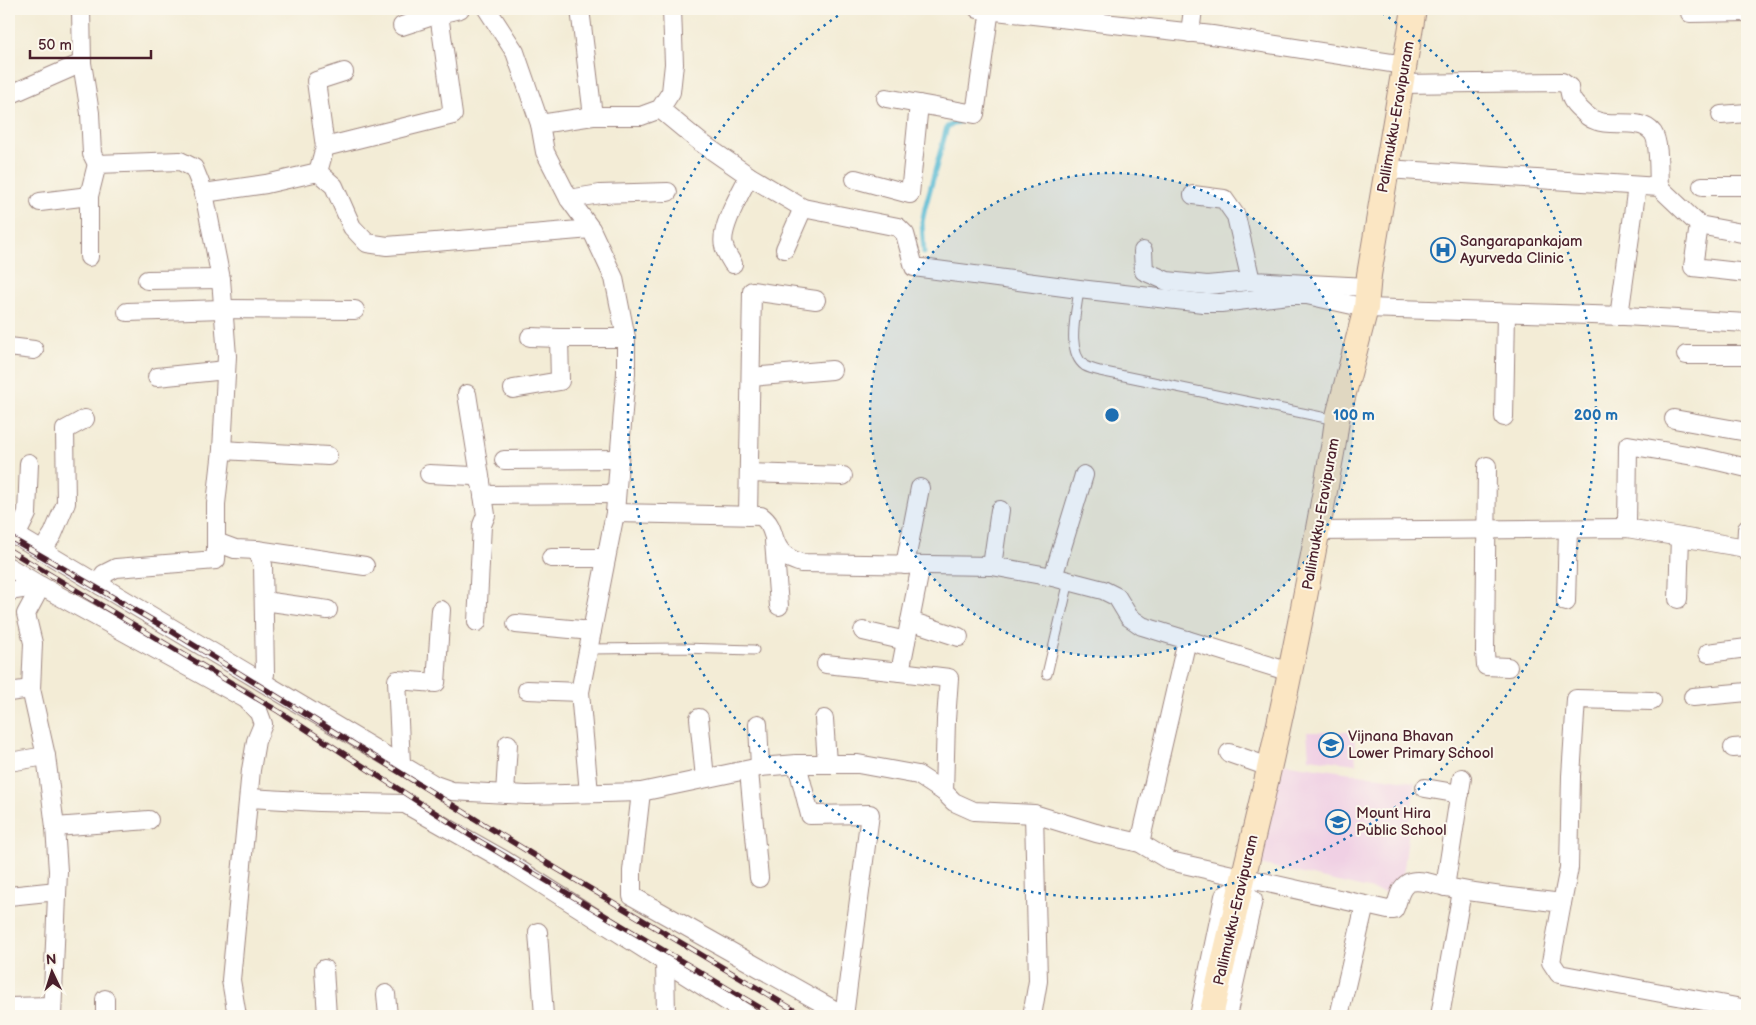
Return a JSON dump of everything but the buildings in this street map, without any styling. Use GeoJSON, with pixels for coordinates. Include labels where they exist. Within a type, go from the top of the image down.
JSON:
{"type":"FeatureCollection","features":[{"type":"Feature","properties":{"kind":"main road","name":"Pallimukku-Eravipuram"},"geometry":{"type":"LineString","coordinates":[[1210,1016],[1290,672],[1318,531],[1337,420],[1367,298],[1414,9]]}},
{"type":"Feature","properties":{"kind":"street"},"geometry":{"type":"LineString","coordinates":[[82,9],[82,63],[90,113],[92,154],[97,164],[89,196],[89,257]]}},
{"type":"Feature","properties":{"kind":"street"},"geometry":{"type":"LineString","coordinates":[[402,26],[460,9]]}},
{"type":"Feature","properties":{"kind":"street"},"geometry":{"type":"LineString","coordinates":[[487,9],[516,52],[540,124],[545,152],[569,199],[590,229],[614,278],[626,338],[626,374],[615,513],[580,692],[589,793]]}},
{"type":"Feature","properties":{"kind":"street"},"geometry":{"type":"LineString","coordinates":[[580,9],[593,116]]}},
{"type":"Feature","properties":{"kind":"street"},"geometry":{"type":"LineString","coordinates":[[540,124],[593,116],[641,116],[660,109],[670,92],[672,82],[674,64],[672,9]]}},
{"type":"Feature","properties":{"kind":"street"},"geometry":{"type":"LineString","coordinates":[[886,98],[975,114],[986,9],[1190,33],[1403,75],[1562,82],[1569,87],[1571,100],[1587,116],[1598,122],[1648,127],[1654,134],[1657,143],[1659,187]]}},
{"type":"Feature","properties":{"kind":"street"},"geometry":{"type":"LineString","coordinates":[[1190,33],[1193,9]]}},
{"type":"Feature","properties":{"kind":"street"},"geometry":{"type":"LineString","coordinates":[[1690,13],[1747,12]]}},
{"type":"Feature","properties":{"kind":"street"},"geometry":{"type":"LineString","coordinates":[[325,147],[453,115],[439,14]]}},
{"type":"Feature","properties":{"kind":"street"},"geometry":{"type":"LineString","coordinates":[[9,95],[82,63]]}},
{"type":"Feature","properties":{"kind":"street"},"geometry":{"type":"LineString","coordinates":[[318,172],[325,147],[316,81],[344,72]]}},
{"type":"Feature","properties":{"kind":"street"},"geometry":{"type":"LineString","coordinates":[[855,179],[910,194],[919,104]]}},
{"type":"Feature","properties":{"kind":"street"},"geometry":{"type":"LineString","coordinates":[[660,109],[700,142],[749,176],[803,208],[898,227],[904,234],[914,268],[1079,290],[1203,303],[1221,303],[1289,295],[1367,298]]}},
{"type":"Feature","properties":{"kind":"street"},"geometry":{"type":"LineString","coordinates":[[1721,115],[1747,113]]}},
{"type":"Feature","properties":{"kind":"street"},"geometry":{"type":"LineString","coordinates":[[97,164],[180,161],[194,168],[204,193],[221,279],[227,356],[222,450],[216,504],[216,560],[116,568],[104,574],[102,586]]}},
{"type":"Feature","properties":{"kind":"street"},"geometry":{"type":"LineString","coordinates":[[1387,169],[1659,187],[1699,225],[1747,234]]}},
{"type":"Feature","properties":{"kind":"street"},"geometry":{"type":"LineString","coordinates":[[204,193],[266,184],[318,172]]}},
{"type":"Feature","properties":{"kind":"street"},"geometry":{"type":"LineString","coordinates":[[318,172],[334,186],[352,227],[367,243],[387,246],[590,229]]}},
{"type":"Feature","properties":{"kind":"street"},"geometry":{"type":"LineString","coordinates":[[733,264],[723,245],[726,226],[749,176]]}},
{"type":"Feature","properties":{"kind":"street"},"geometry":{"type":"LineString","coordinates":[[1619,316],[1637,186]]}},
{"type":"Feature","properties":{"kind":"street"},"geometry":{"type":"LineString","coordinates":[[1702,186],[1747,186]]}},
{"type":"Feature","properties":{"kind":"street"},"geometry":{"type":"LineString","coordinates":[[569,199],[600,194],[668,192]]}},
{"type":"Feature","properties":{"kind":"street"},"geometry":{"type":"LineString","coordinates":[[1193,195],[1224,199],[1236,216],[1251,282]]}},
{"type":"Feature","properties":{"kind":"street"},"geometry":{"type":"LineString","coordinates":[[40,202],[89,196]]}},
{"type":"Feature","properties":{"kind":"street"},"geometry":{"type":"LineString","coordinates":[[785,250],[803,208]]}},
{"type":"Feature","properties":{"kind":"street"},"geometry":{"type":"LineString","coordinates":[[1699,225],[1694,267],[1747,273]]}},
{"type":"Feature","properties":{"kind":"street"},"geometry":{"type":"LineString","coordinates":[[1143,251],[1144,271],[1167,281],[1207,284],[1251,282],[1367,298],[1506,313],[1619,316],[1747,323]]}},
{"type":"Feature","properties":{"kind":"street"},"geometry":{"type":"LineString","coordinates":[[147,280],[221,279]]}},
{"type":"Feature","properties":{"kind":"street"},"geometry":{"type":"LineString","coordinates":[[748,516],[752,291],[816,300]]}},
{"type":"Feature","properties":{"kind":"street"},"geometry":{"type":"LineString","coordinates":[[126,312],[223,309],[355,310]]}},
{"type":"Feature","properties":{"kind":"street"},"geometry":{"type":"LineString","coordinates":[[1504,417],[1506,313]]}},
{"type":"Feature","properties":{"kind":"street"},"geometry":{"type":"LineString","coordinates":[[530,337],[626,338]]}},
{"type":"Feature","properties":{"kind":"street"},"geometry":{"type":"LineString","coordinates":[[513,389],[560,381],[559,338]]}},
{"type":"Feature","properties":{"kind":"street"},"geometry":{"type":"LineString","coordinates":[[9,348],[34,350]]}},
{"type":"Feature","properties":{"kind":"street"},"geometry":{"type":"LineString","coordinates":[[1686,355],[1747,355]]}},
{"type":"Feature","properties":{"kind":"street"},"geometry":{"type":"LineString","coordinates":[[157,377],[226,370]]}},
{"type":"Feature","properties":{"kind":"street"},"geometry":{"type":"LineString","coordinates":[[751,377],[832,370]]}},
{"type":"Feature","properties":{"kind":"street"},"geometry":{"type":"LineString","coordinates":[[467,394],[486,515],[482,525],[477,622]]}},
{"type":"Feature","properties":{"kind":"street"},"geometry":{"type":"LineString","coordinates":[[42,551],[53,534],[66,503],[66,430],[85,419]]}},
{"type":"Feature","properties":{"kind":"street"},"geometry":{"type":"LineString","coordinates":[[1674,419],[1747,432]]}},
{"type":"Feature","properties":{"kind":"street"},"geometry":{"type":"LineString","coordinates":[[1627,528],[1628,445],[1705,458],[1747,468]]}},
{"type":"Feature","properties":{"kind":"street"},"geometry":{"type":"LineString","coordinates":[[222,450],[328,456]]}},
{"type":"Feature","properties":{"kind":"street"},"geometry":{"type":"LineString","coordinates":[[504,460],[619,459]]}},
{"type":"Feature","properties":{"kind":"street"},"geometry":{"type":"LineString","coordinates":[[29,464],[27,514],[12,534],[435,784],[452,791],[527,795],[641,792],[755,769],[797,764],[858,764],[918,776],[944,792],[954,802],[974,811],[1034,814],[1096,833],[1140,843],[1170,861],[1240,887],[1394,910],[1400,890],[1407,883],[1416,881],[1453,889],[1562,904]]}},
{"type":"Feature","properties":{"kind":"street"},"geometry":{"type":"LineString","coordinates":[[1487,466],[1486,666],[1508,667]]}},
{"type":"Feature","properties":{"kind":"street"},"geometry":{"type":"LineString","coordinates":[[749,473],[842,476]]}},
{"type":"Feature","properties":{"kind":"street"},"geometry":{"type":"LineString","coordinates":[[429,474],[473,476],[482,488]]}},
{"type":"Feature","properties":{"kind":"street"},"geometry":{"type":"LineString","coordinates":[[1061,579],[1084,475]]}},
{"type":"Feature","properties":{"kind":"street"},"geometry":{"type":"LineString","coordinates":[[482,488],[616,494]]}},
{"type":"Feature","properties":{"kind":"street"},"geometry":{"type":"LineString","coordinates":[[900,672],[910,621],[920,488]]}},
{"type":"Feature","properties":{"kind":"street"},"geometry":{"type":"LineString","coordinates":[[992,566],[1000,510]]}},
{"type":"Feature","properties":{"kind":"street"},"geometry":{"type":"LineString","coordinates":[[615,513],[760,516],[769,522],[780,550],[788,558],[801,564],[992,566],[1061,579],[1102,590],[1117,597],[1130,617],[1142,626],[1290,672]]}},
{"type":"Feature","properties":{"kind":"street"},"geometry":{"type":"LineString","coordinates":[[1318,531],[1627,528],[1746,550],[1747,529]]}},
{"type":"Feature","properties":{"kind":"street"},"geometry":{"type":"LineString","coordinates":[[1566,602],[1568,529]]}},
{"type":"Feature","properties":{"kind":"street"},"geometry":{"type":"LineString","coordinates":[[1678,599],[1680,537]]}},
{"type":"Feature","properties":{"kind":"street"},"geometry":{"type":"LineString","coordinates":[[774,538],[779,606]]}},
{"type":"Feature","properties":{"kind":"street"},"geometry":{"type":"LineString","coordinates":[[216,542],[235,549],[257,550],[365,566]]}},
{"type":"Feature","properties":{"kind":"street"},"geometry":{"type":"LineString","coordinates":[[257,550],[264,565],[265,674],[262,681]]}},
{"type":"Feature","properties":{"kind":"street"},"geometry":{"type":"LineString","coordinates":[[551,558],[606,558]]}},
{"type":"Feature","properties":{"kind":"street"},"geometry":{"type":"LineString","coordinates":[[9,567],[246,699],[259,713],[263,724],[256,741],[251,770],[231,980],[237,1016]]}},
{"type":"Feature","properties":{"kind":"street"},"geometry":{"type":"LineString","coordinates":[[9,591],[41,586]]}},
{"type":"Feature","properties":{"kind":"street"},"geometry":{"type":"LineString","coordinates":[[9,1007],[52,1011],[58,871],[55,827],[46,756],[31,689],[33,643],[26,614],[41,586]]}},
{"type":"Feature","properties":{"kind":"street"},"geometry":{"type":"LineString","coordinates":[[264,601],[328,610]]}},
{"type":"Feature","properties":{"kind":"street"},"geometry":{"type":"LineString","coordinates":[[401,764],[397,680],[436,683],[441,610]]}},
{"type":"Feature","properties":{"kind":"street"},"geometry":{"type":"LineString","coordinates":[[910,621],[959,637]]}},
{"type":"Feature","properties":{"kind":"street"},"geometry":{"type":"LineString","coordinates":[[516,624],[592,631]]}},
{"type":"Feature","properties":{"kind":"street"},"geometry":{"type":"LineString","coordinates":[[863,631],[906,641]]}},
{"type":"Feature","properties":{"kind":"street"},"geometry":{"type":"LineString","coordinates":[[1140,843],[1187,640]]}},
{"type":"Feature","properties":{"kind":"street"},"geometry":{"type":"LineString","coordinates":[[1708,653],[1747,648]]}},
{"type":"Feature","properties":{"kind":"street"},"geometry":{"type":"LineString","coordinates":[[826,664],[949,678],[944,792]]}},
{"type":"Feature","properties":{"kind":"street"},"geometry":{"type":"LineString","coordinates":[[9,692],[31,689]]}},
{"type":"Feature","properties":{"kind":"street"},"geometry":{"type":"LineString","coordinates":[[527,690],[580,692]]}},
{"type":"Feature","properties":{"kind":"street"},"geometry":{"type":"LineString","coordinates":[[1693,697],[1747,692]]}},
{"type":"Feature","properties":{"kind":"street"},"geometry":{"type":"LineString","coordinates":[[1652,701],[1576,699],[1571,776],[1569,868],[1551,962],[1559,974],[1721,1011],[1747,1009]]}},
{"type":"Feature","properties":{"kind":"street"},"geometry":{"type":"LineString","coordinates":[[699,718],[705,778]]}},
{"type":"Feature","properties":{"kind":"street"},"geometry":{"type":"LineString","coordinates":[[824,719],[827,763]]}},
{"type":"Feature","properties":{"kind":"street"},"geometry":{"type":"LineString","coordinates":[[758,724],[755,769],[759,878]]}},
{"type":"Feature","properties":{"kind":"street"},"geometry":{"type":"LineString","coordinates":[[505,794],[508,744]]}},
{"type":"Feature","properties":{"kind":"street"},"geometry":{"type":"LineString","coordinates":[[1229,754],[1269,767]]}},
{"type":"Feature","properties":{"kind":"street"},"geometry":{"type":"LineString","coordinates":[[9,762],[46,756]]}},
{"type":"Feature","properties":{"kind":"street"},"geometry":{"type":"LineString","coordinates":[[641,792],[632,871],[632,896],[845,1016],[870,814],[810,815],[797,764]]}},
{"type":"Feature","properties":{"kind":"street"},"geometry":{"type":"LineString","coordinates":[[1425,788],[1461,786],[1440,1016]]}},
{"type":"Feature","properties":{"kind":"street"},"geometry":{"type":"LineString","coordinates":[[249,798],[404,804],[504,860],[750,1016]]}},
{"type":"Feature","properties":{"kind":"street"},"geometry":{"type":"LineString","coordinates":[[1032,1016],[1038,980],[1034,814]]}},
{"type":"Feature","properties":{"kind":"street"},"geometry":{"type":"LineString","coordinates":[[55,827],[149,820]]}},
{"type":"Feature","properties":{"kind":"street"},"geometry":{"type":"LineString","coordinates":[[1199,1016],[1224,896],[1240,887]]}},
{"type":"Feature","properties":{"kind":"street"},"geometry":{"type":"LineString","coordinates":[[1227,1016],[1253,900],[1240,887]]}},
{"type":"Feature","properties":{"kind":"street"},"geometry":{"type":"LineString","coordinates":[[9,896],[58,892]]}},
{"type":"Feature","properties":{"kind":"street"},"geometry":{"type":"LineString","coordinates":[[1340,1016],[1365,905]]}},
{"type":"Feature","properties":{"kind":"street"},"geometry":{"type":"LineString","coordinates":[[538,932],[544,1016]]}},
{"type":"Feature","properties":{"kind":"street"},"geometry":{"type":"LineString","coordinates":[[665,961],[666,1016]]}},
{"type":"Feature","properties":{"kind":"street"},"geometry":{"type":"LineString","coordinates":[[324,969],[326,1016]]}},
{"type":"Feature","properties":{"kind":"street"},"geometry":{"type":"LineString","coordinates":[[386,994],[388,1016]]}},
{"type":"Feature","properties":{"kind":"lane"},"geometry":{"type":"LineString","coordinates":[[1079,290],[1073,341],[1077,357],[1086,366],[1100,371],[1337,420]]}},
{"type":"Feature","properties":{"kind":"lane"},"geometry":{"type":"LineString","coordinates":[[1047,674],[1061,579]]}},
{"type":"Feature","properties":{"kind":"lane"},"geometry":{"type":"LineString","coordinates":[[589,649],[681,648],[754,650]]}},
{"type":"Feature","properties":{"kind":"shaded area","name":"Vijnana Bhavan Lower Primary School"},"geometry":{"type":"Polygon","coordinates":[[[1307,732],[1354,732],[1356,764],[1309,758],[1307,732]]]}},
{"type":"Feature","properties":{"kind":"shaded area","name":"Mount Hira Public School"},"geometry":{"type":"Polygon","coordinates":[[[1282,763],[1415,782],[1403,876],[1386,893],[1255,863],[1282,763]]]}},
{"type":"Feature","properties":{"kind":"waterway"},"geometry":{"type":"LineString","coordinates":[[924,253],[922,222],[947,127],[967,118]]}},
{"type":"Feature","properties":{"kind":"railway"},"geometry":{"type":"LineString","coordinates":[[9,537],[171,631],[532,854],[804,1016]]}},
{"type":"Feature","properties":{"kind":"railway"},"geometry":{"type":"LineString","coordinates":[[9,550],[278,711],[471,836],[774,1016]]}},
{"type":"Feature","properties":{"kind":"place","name":"Sangarapankajam Ayurveda Clinic"},"geometry":{"type":"Point","coordinates":[1443,250]}},
{"type":"Feature","properties":{"kind":"place","name":"Vijnana Bhavan Lower Primary School"},"geometry":{"type":"Point","coordinates":[1331,745]}},
{"type":"Feature","properties":{"kind":"place","name":"Mount Hira Public School"},"geometry":{"type":"Point","coordinates":[1338,822]}}]}
